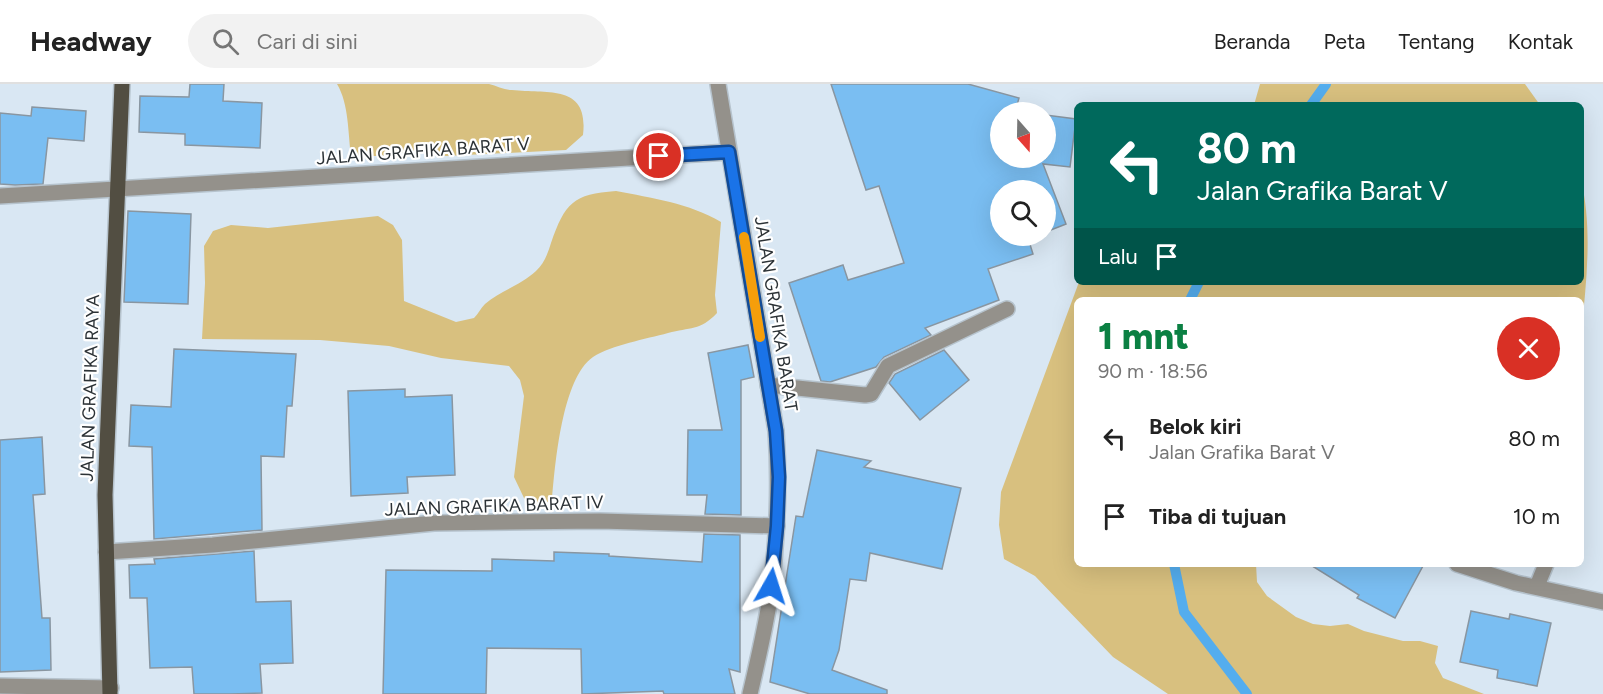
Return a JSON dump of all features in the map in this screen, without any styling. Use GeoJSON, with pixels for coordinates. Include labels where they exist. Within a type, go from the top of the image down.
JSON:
{"type":"FeatureCollection","features":[{"type":"Feature","properties":{"kind":"main road","name":"JALAN GRAFIKA RAYA"},"geometry":{"type":"LineString","coordinates":[[110,691],[105,495],[122,84]]}},
{"type":"Feature","properties":{"kind":"street","name":"JALAN GRAFIKA BARAT"},"geometry":{"type":"LineString","coordinates":[[718,84],[776,431],[779,477],[777,526],[769,605],[750,694]]}},
{"type":"Feature","properties":{"kind":"street","name":"JALAN GRAFIKA BARAT V"},"geometry":{"type":"LineString","coordinates":[[0,196],[729,152]]}},
{"type":"Feature","properties":{"kind":"street"},"geometry":{"type":"LineString","coordinates":[[768,385],[871,394],[888,366],[1007,309]]}},
{"type":"Feature","properties":{"kind":"street","name":"JALAN GRAFIKA BARAT IV"},"geometry":{"type":"LineString","coordinates":[[106,552],[224,544],[434,523],[600,521],[777,526]]}},
{"type":"Feature","properties":{"kind":"street"},"geometry":{"type":"LineString","coordinates":[[1466,567],[1516,583],[1603,602]]}},
{"type":"Feature","properties":{"kind":"street"},"geometry":{"type":"LineString","coordinates":[[1537,586],[1545,567]]}},
{"type":"Feature","properties":{"kind":"street"},"geometry":{"type":"LineString","coordinates":[[0,686],[110,691]]}},
{"type":"Feature","properties":{"kind":"shaded area"},"geometry":{"type":"Polygon","coordinates":[[[337,84],[489,84],[509,90],[564,95],[573,99],[580,107],[583,135],[566,150],[446,156],[414,151],[380,156],[351,156],[346,110],[337,84]]]}},
{"type":"Feature","properties":{"kind":"shaded area"},"geometry":{"type":"Polygon","coordinates":[[[1260,84],[1525,84],[1538,102],[1255,102],[1260,84]]]}},
{"type":"Feature","properties":{"kind":"shaded area"},"geometry":{"type":"Polygon","coordinates":[[[616,191],[683,206],[721,222],[715,295],[717,313],[705,323],[694,327],[610,349],[593,357],[582,368],[567,402],[562,423],[552,500],[538,506],[530,504],[524,498],[514,477],[524,396],[520,380],[509,366],[441,358],[389,346],[320,340],[202,339],[204,246],[213,231],[231,225],[268,228],[378,216],[393,225],[402,240],[404,301],[456,322],[474,318],[491,299],[524,280],[539,268],[561,218],[573,203],[590,195],[616,191]]]}},
{"type":"Feature","properties":{"kind":"shaded area"},"geometry":{"type":"Polygon","coordinates":[[[1584,194],[1588,238],[1584,301],[1584,297],[1074,297],[1074,567],[1256,567],[1257,582],[1267,596],[1296,617],[1313,624],[1330,626],[1348,624],[1364,631],[1403,641],[1420,641],[1438,646],[1435,663],[1443,678],[1484,694],[1168,694],[1113,657],[1035,576],[1004,559],[999,525],[1001,492],[1078,285],[1584,285],[1584,194]]]}},
{"type":"Feature","properties":{"kind":"building"},"geometry":{"type":"Polygon","coordinates":[[[190,84],[224,84],[223,101],[262,103],[260,148],[185,145],[185,134],[139,132],[140,96],[189,97],[190,84]]]}},
{"type":"Feature","properties":{"kind":"building"},"geometry":{"type":"Polygon","coordinates":[[[831,84],[968,84],[1019,98],[1018,102],[990,102],[990,168],[1045,168],[1049,180],[990,180],[990,246],[1030,246],[1033,254],[988,269],[999,300],[925,328],[931,335],[884,357],[876,367],[830,382],[821,381],[789,283],[843,265],[848,280],[904,263],[879,186],[866,190],[831,84]]]}},
{"type":"Feature","properties":{"kind":"building"},"geometry":{"type":"Polygon","coordinates":[[[32,107],[86,111],[84,141],[48,138],[43,184],[0,184],[0,113],[31,116],[32,107]]]}},
{"type":"Feature","properties":{"kind":"building"},"geometry":{"type":"Polygon","coordinates":[[[1056,116],[1074,119],[1070,167],[1056,165],[1056,116]]]}},
{"type":"Feature","properties":{"kind":"building"},"geometry":{"type":"Polygon","coordinates":[[[1056,198],[1066,224],[1056,228],[1056,198]]]}},
{"type":"Feature","properties":{"kind":"building"},"geometry":{"type":"Polygon","coordinates":[[[128,211],[191,214],[188,304],[124,302],[128,211]]]}},
{"type":"Feature","properties":{"kind":"building"},"geometry":{"type":"Polygon","coordinates":[[[748,345],[754,377],[741,380],[741,515],[705,514],[707,495],[687,495],[688,430],[722,430],[708,353],[748,345]]]}},
{"type":"Feature","properties":{"kind":"building"},"geometry":{"type":"Polygon","coordinates":[[[174,349],[296,354],[292,406],[287,406],[284,457],[261,456],[262,530],[154,539],[152,447],[129,446],[131,405],[171,407],[174,349]]]}},
{"type":"Feature","properties":{"kind":"building"},"geometry":{"type":"Polygon","coordinates":[[[944,350],[969,380],[920,420],[889,383],[895,374],[944,350]]]}},
{"type":"Feature","properties":{"kind":"building"},"geometry":{"type":"Polygon","coordinates":[[[405,389],[405,397],[452,395],[455,475],[407,477],[408,493],[351,496],[348,391],[405,389]]]}},
{"type":"Feature","properties":{"kind":"building"},"geometry":{"type":"Polygon","coordinates":[[[42,437],[45,494],[33,495],[42,618],[50,618],[51,670],[0,672],[0,440],[42,437]]]}},
{"type":"Feature","properties":{"kind":"building"},"geometry":{"type":"Polygon","coordinates":[[[817,450],[871,461],[864,467],[961,488],[942,569],[870,553],[866,581],[850,579],[839,650],[832,670],[887,690],[887,694],[810,694],[770,682],[796,516],[803,517],[817,450]]]}},
{"type":"Feature","properties":{"kind":"building"},"geometry":{"type":"Polygon","coordinates":[[[704,534],[740,535],[740,672],[729,669],[735,694],[664,694],[663,691],[582,694],[581,649],[487,648],[486,694],[383,694],[386,570],[492,571],[492,559],[554,561],[554,552],[702,562],[704,534]]]}},
{"type":"Feature","properties":{"kind":"building"},"geometry":{"type":"Polygon","coordinates":[[[254,551],[256,602],[291,601],[293,663],[260,664],[262,693],[194,694],[192,667],[150,668],[147,598],[130,598],[129,565],[155,564],[154,559],[254,551]]]}},
{"type":"Feature","properties":{"kind":"building"},"geometry":{"type":"Polygon","coordinates":[[[1314,567],[1422,567],[1395,618],[1357,598],[1359,595],[1314,567]]]}},
{"type":"Feature","properties":{"kind":"building"},"geometry":{"type":"Polygon","coordinates":[[[1471,611],[1509,619],[1510,614],[1551,623],[1537,686],[1497,678],[1498,670],[1460,662],[1471,611]]]}},
{"type":"Feature","properties":{"kind":"waterway"},"geometry":{"type":"LineString","coordinates":[[1313,102],[1326,84]]}},
{"type":"Feature","properties":{"kind":"waterway"},"geometry":{"type":"LineString","coordinates":[[1192,297],[1198,285]]}},
{"type":"Feature","properties":{"kind":"waterway"},"geometry":{"type":"LineString","coordinates":[[1175,567],[1184,612],[1247,694]]}},
{"type":"Feature","properties":{"kind":"slow traffic"},"geometry":{"type":"LineString","coordinates":[[744,237],[760,337]]}},
{"type":"Feature","properties":{"kind":"route"},"geometry":{"type":"LineString","coordinates":[[659,156],[729,152],[776,431],[779,477],[771,586]]}}]}
